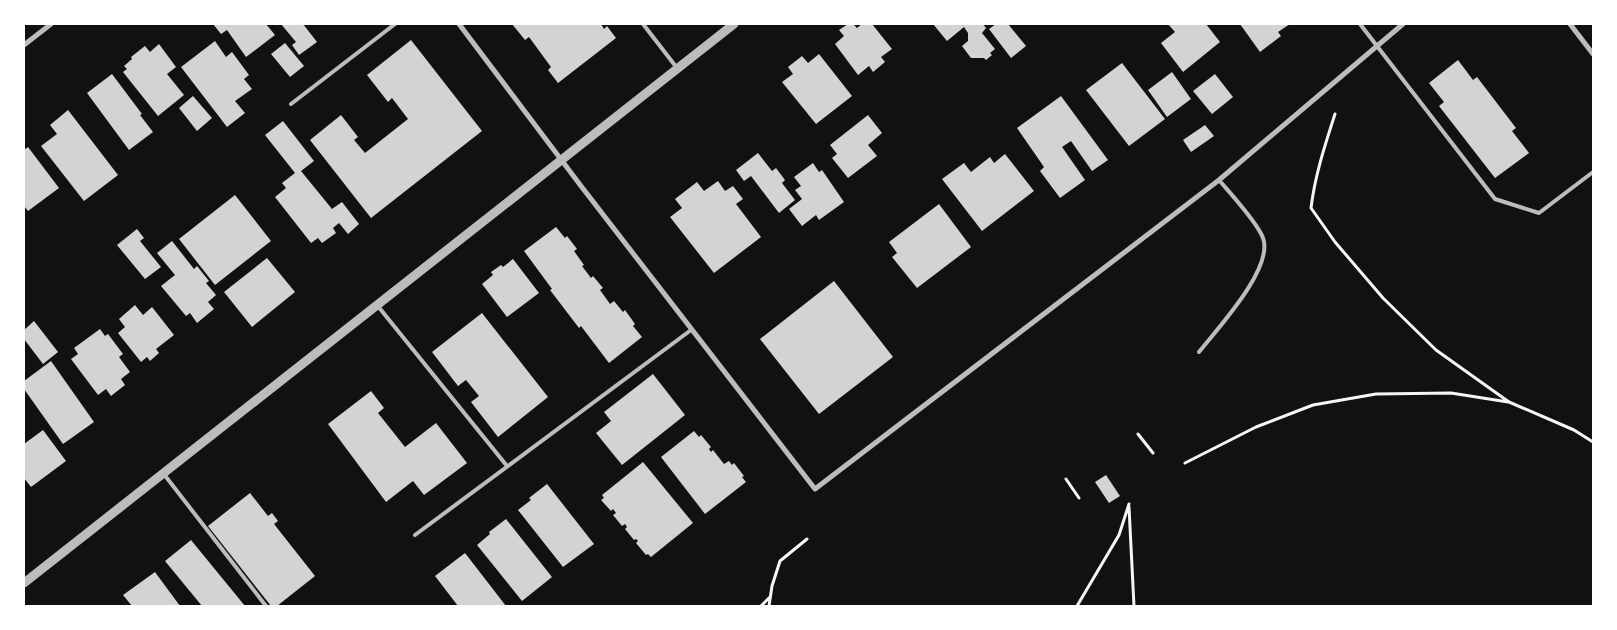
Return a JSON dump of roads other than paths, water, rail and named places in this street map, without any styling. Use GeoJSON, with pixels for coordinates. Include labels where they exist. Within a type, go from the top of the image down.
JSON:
{"type":"FeatureCollection","features":[{"type":"Feature","properties":{"kind":"street"},"geometry":{"type":"LineString","coordinates":[[24,45],[51,24]]}},
{"type":"Feature","properties":{"kind":"street"},"geometry":{"type":"LineString","coordinates":[[459,24],[691,330],[815,489],[1219,180],[1403,24]]}},
{"type":"Feature","properties":{"kind":"street"},"geometry":{"type":"LineString","coordinates":[[24,583],[734,24]]}},
{"type":"Feature","properties":{"kind":"street"},"geometry":{"type":"LineString","coordinates":[[1570,24],[1593,54]]}},
{"type":"Feature","properties":{"kind":"lane"},"geometry":{"type":"LineString","coordinates":[[291,104],[395,24]]}},
{"type":"Feature","properties":{"kind":"lane"},"geometry":{"type":"LineString","coordinates":[[643,24],[677,69]]}},
{"type":"Feature","properties":{"kind":"lane"},"geometry":{"type":"LineString","coordinates":[[1360,24],[1496,199],[1539,213],[1593,172]]}},
{"type":"Feature","properties":{"kind":"lane"},"geometry":{"type":"LineString","coordinates":[[1199,352],[1254,280],[1266,250],[1263,237],[1255,224],[1219,180]]}},
{"type":"Feature","properties":{"kind":"lane"},"geometry":{"type":"LineString","coordinates":[[377,305],[507,466]]}},
{"type":"Feature","properties":{"kind":"lane"},"geometry":{"type":"LineString","coordinates":[[415,535],[691,330]]}},
{"type":"Feature","properties":{"kind":"lane"},"geometry":{"type":"LineString","coordinates":[[163,473],[266,606]]}}]}
